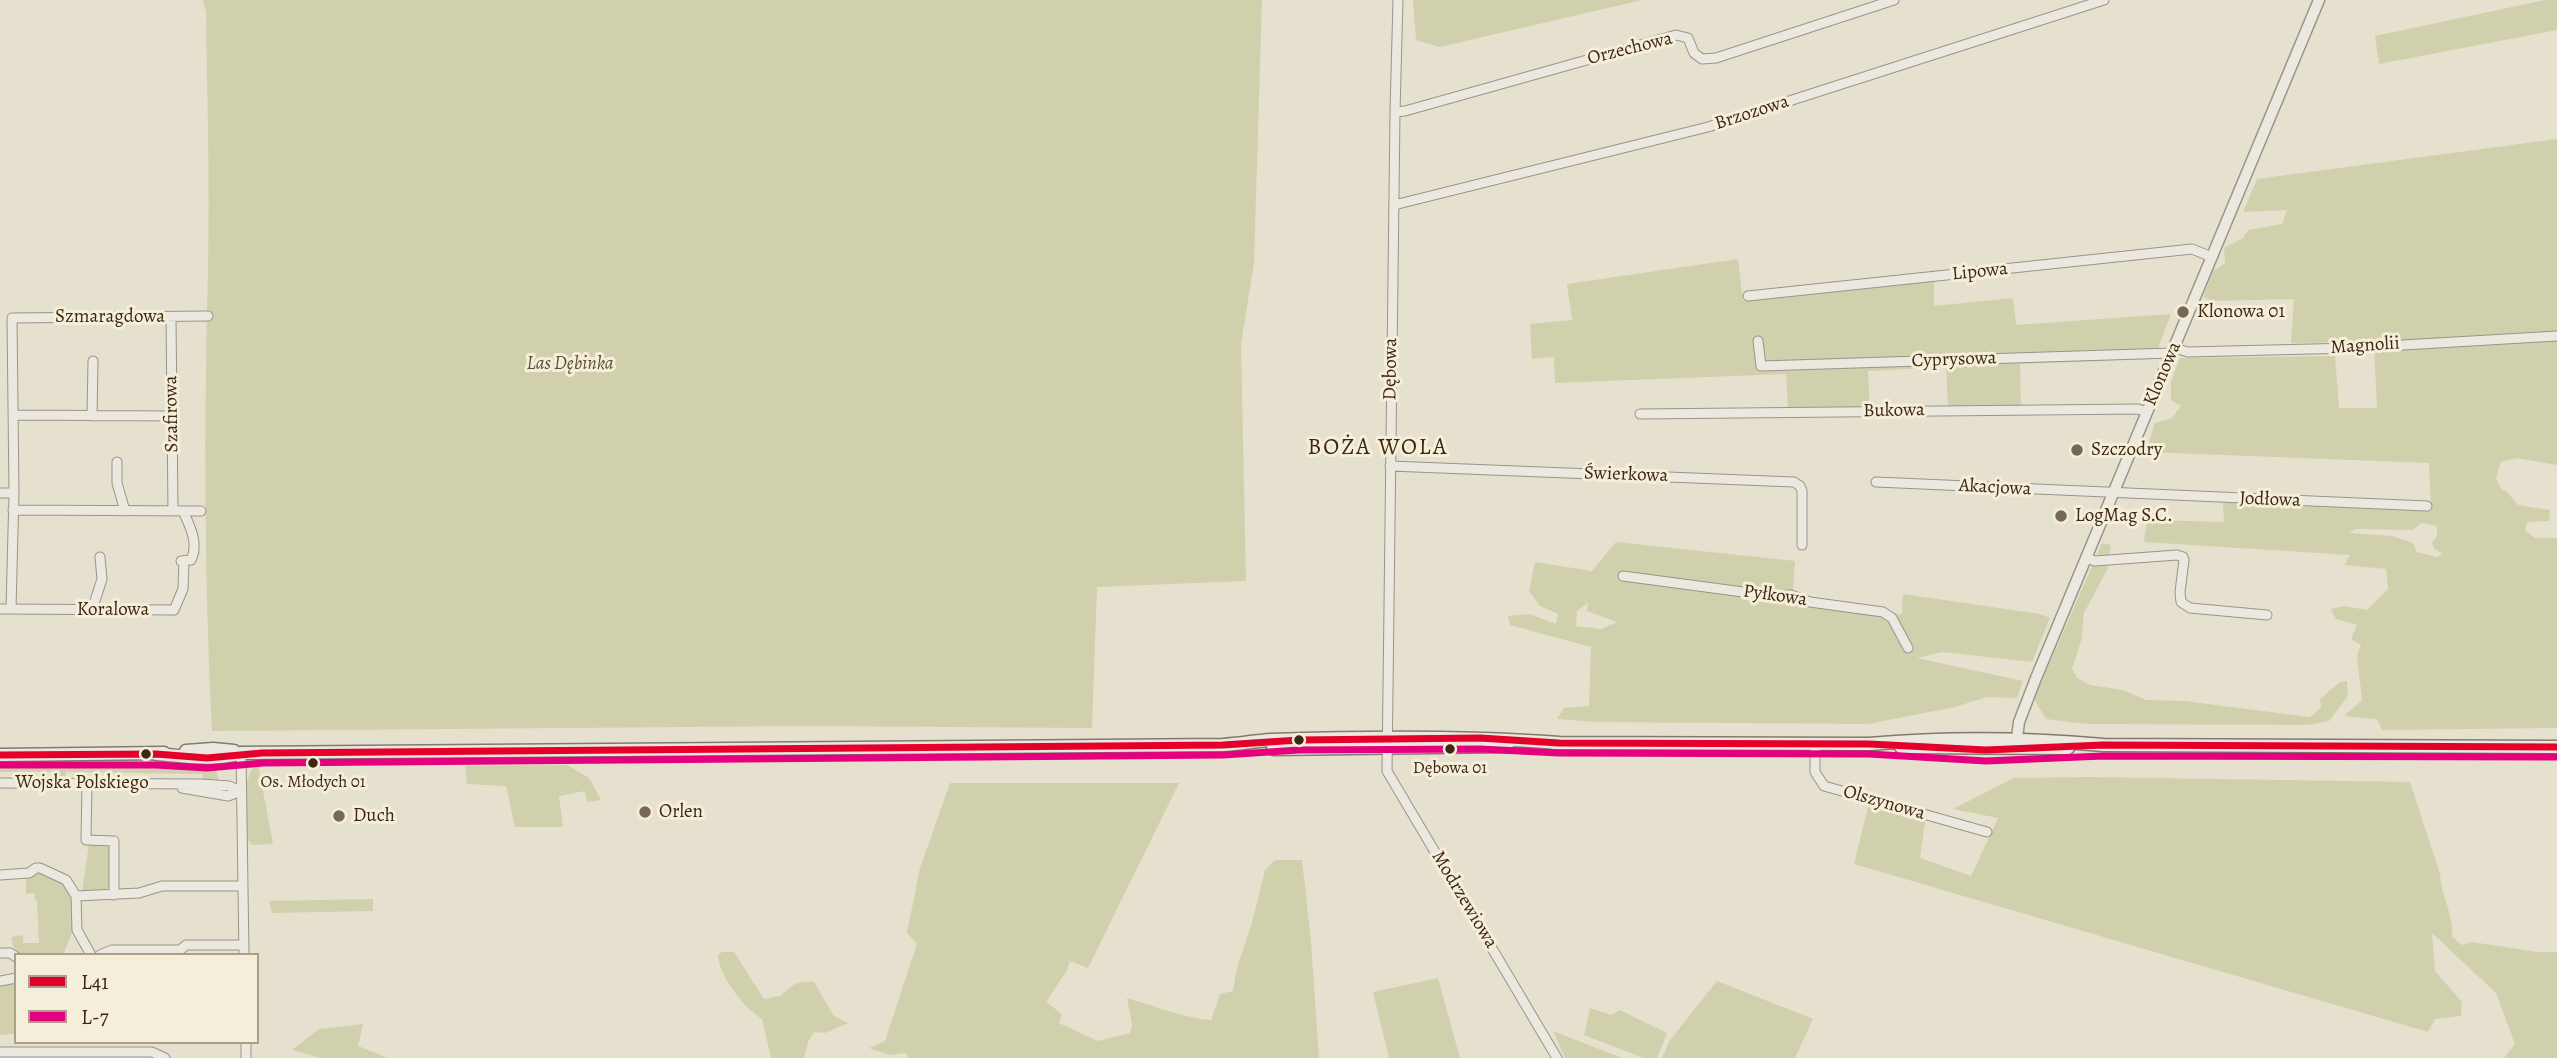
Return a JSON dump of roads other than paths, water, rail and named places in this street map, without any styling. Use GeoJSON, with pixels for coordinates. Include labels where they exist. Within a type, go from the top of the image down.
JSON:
{"type":"FeatureCollection","features":[{"type":"Feature","properties":{"kind":"main road","name":"Wojska Polskiego"},"geometry":{"type":"LineString","coordinates":[[0,755],[156,754],[210,749],[241,753],[1229,744],[1267,741],[1386,743],[1499,738],[1559,743],[1869,744],[1918,749],[2050,741],[2103,746],[2557,747]]}},
{"type":"Feature","properties":{"kind":"street","name":"Dębowa"},"geometry":{"type":"LineString","coordinates":[[1386,743],[1398,0]]}},
{"type":"Feature","properties":{"kind":"street","name":"Orzechowa"},"geometry":{"type":"LineString","coordinates":[[1395,112],[1676,35],[1688,38],[1694,53],[1702,59],[1716,58],[1894,0]]}},
{"type":"Feature","properties":{"kind":"street","name":"Brzozowa"},"geometry":{"type":"LineString","coordinates":[[1394,205],[1708,127],[2104,0]]}},
{"type":"Feature","properties":{"kind":"street","name":"Klonowa"},"geometry":{"type":"LineString","coordinates":[[2016,745],[2023,711],[2319,0]]}},
{"type":"Feature","properties":{"kind":"street","name":"Lipowa"},"geometry":{"type":"LineString","coordinates":[[1748,296],[2192,249],[2212,257]]}},
{"type":"Feature","properties":{"kind":"street","name":"Szmaragdowa"},"geometry":{"type":"LineString","coordinates":[[13,415],[12,318],[208,316]]}},
{"type":"Feature","properties":{"kind":"street","name":"Szafirowa"},"geometry":{"type":"LineString","coordinates":[[171,317],[178,511]]}},
{"type":"Feature","properties":{"kind":"street","name":"Magnolii"},"geometry":{"type":"LineString","coordinates":[[2173,350],[2276,351],[2557,336]]}},
{"type":"Feature","properties":{"kind":"street","name":"Cyprysowa"},"geometry":{"type":"LineString","coordinates":[[1758,341],[1761,366],[2173,350]]}},
{"type":"Feature","properties":{"kind":"street"},"geometry":{"type":"LineString","coordinates":[[92,416],[93,361]]}},
{"type":"Feature","properties":{"kind":"street","name":"Bukowa"},"geometry":{"type":"LineString","coordinates":[[1640,414],[2138,409],[2147,412]]}},
{"type":"Feature","properties":{"kind":"street"},"geometry":{"type":"LineString","coordinates":[[11,610],[13,415],[173,416]]}},
{"type":"Feature","properties":{"kind":"street"},"geometry":{"type":"LineString","coordinates":[[117,462],[117,483],[125,511]]}},
{"type":"Feature","properties":{"kind":"street","name":"Świerkowa"},"geometry":{"type":"LineString","coordinates":[[1390,466],[1794,482],[1802,491],[1802,545]]}},
{"type":"Feature","properties":{"kind":"street","name":"Akacjowa"},"geometry":{"type":"LineString","coordinates":[[1876,482],[2113,494]]}},
{"type":"Feature","properties":{"kind":"street"},"geometry":{"type":"LineString","coordinates":[[0,493],[14,493]]}},
{"type":"Feature","properties":{"kind":"street","name":"Jodłowa"},"geometry":{"type":"LineString","coordinates":[[2113,494],[2427,506]]}},
{"type":"Feature","properties":{"kind":"street"},"geometry":{"type":"LineString","coordinates":[[13,510],[201,511]]}},
{"type":"Feature","properties":{"kind":"street","name":"Koralowa"},"geometry":{"type":"LineString","coordinates":[[0,609],[174,610],[185,579],[182,561],[191,560],[194,551],[190,526],[178,511]]}},
{"type":"Feature","properties":{"kind":"street"},"geometry":{"type":"LineString","coordinates":[[2086,558],[2095,561],[2183,556],[2181,601],[2190,608],[2267,615]]}},
{"type":"Feature","properties":{"kind":"street"},"geometry":{"type":"LineString","coordinates":[[92,610],[102,579],[100,557]]}},
{"type":"Feature","properties":{"kind":"street","name":"Pyłkowa"},"geometry":{"type":"LineString","coordinates":[[1623,576],[1773,596],[1791,595],[1810,601],[1883,612],[1892,618],[1908,648]]}},
{"type":"Feature","properties":{"kind":"street","name":"Modrzewiowa"},"geometry":{"type":"LineString","coordinates":[[1386,743],[1387,771],[1557,1058]]}},
{"type":"Feature","properties":{"kind":"street","name":"Olszynowa"},"geometry":{"type":"LineString","coordinates":[[1815,744],[1815,772],[1824,786],[1987,832]]}},
{"type":"Feature","properties":{"kind":"street"},"geometry":{"type":"LineString","coordinates":[[105,953],[113,950],[180,950],[186,945],[244,950],[241,753]]}},
{"type":"Feature","properties":{"kind":"street","name":"Wojska Polskiego"},"geometry":{"type":"LineString","coordinates":[[0,783],[219,785],[241,791]]}},
{"type":"Feature","properties":{"kind":"street"},"geometry":{"type":"LineString","coordinates":[[87,783],[86,840],[114,841],[114,895]]}},
{"type":"Feature","properties":{"kind":"street"},"geometry":{"type":"LineString","coordinates":[[0,875],[29,873],[36,868],[66,880],[76,896],[76,926],[90,953]]}},
{"type":"Feature","properties":{"kind":"street"},"geometry":{"type":"LineString","coordinates":[[76,896],[139,893],[162,886],[243,886]]}},
{"type":"Feature","properties":{"kind":"street"},"geometry":{"type":"LineString","coordinates":[[0,1052],[77,1055],[114,1047],[152,1052],[165,1058]]}},
{"type":"Feature","properties":{"kind":"place","name":"Klonowa 01"},"geometry":{"type":"Point","coordinates":[2183,312]}},
{"type":"Feature","properties":{"kind":"place","name":"Szczodry"},"geometry":{"type":"Point","coordinates":[2077,450]}},
{"type":"Feature","properties":{"kind":"place","name":"LogMag S.C."},"geometry":{"type":"Point","coordinates":[2061,516]}},
{"type":"Feature","properties":{"kind":"place","name":"Dębowa 01"},"geometry":{"type":"Point","coordinates":[1450,749]}},
{"type":"Feature","properties":{"kind":"place","name":"Os. Młodych 01"},"geometry":{"type":"Point","coordinates":[313,763]}},
{"type":"Feature","properties":{"kind":"place","name":"Orlen"},"geometry":{"type":"Point","coordinates":[645,812]}},
{"type":"Feature","properties":{"kind":"place","name":"Duch"},"geometry":{"type":"Point","coordinates":[339,816]}},
{"type":"Feature","properties":{"kind":"district","name":"BOŻA WOLA"},"geometry":{"type":"Point","coordinates":[1378,448]}},
{"type":"Feature","properties":{"kind":"park label","name":"Las Dębinka"},"geometry":{"type":"Point","coordinates":[570,364]}}]}
